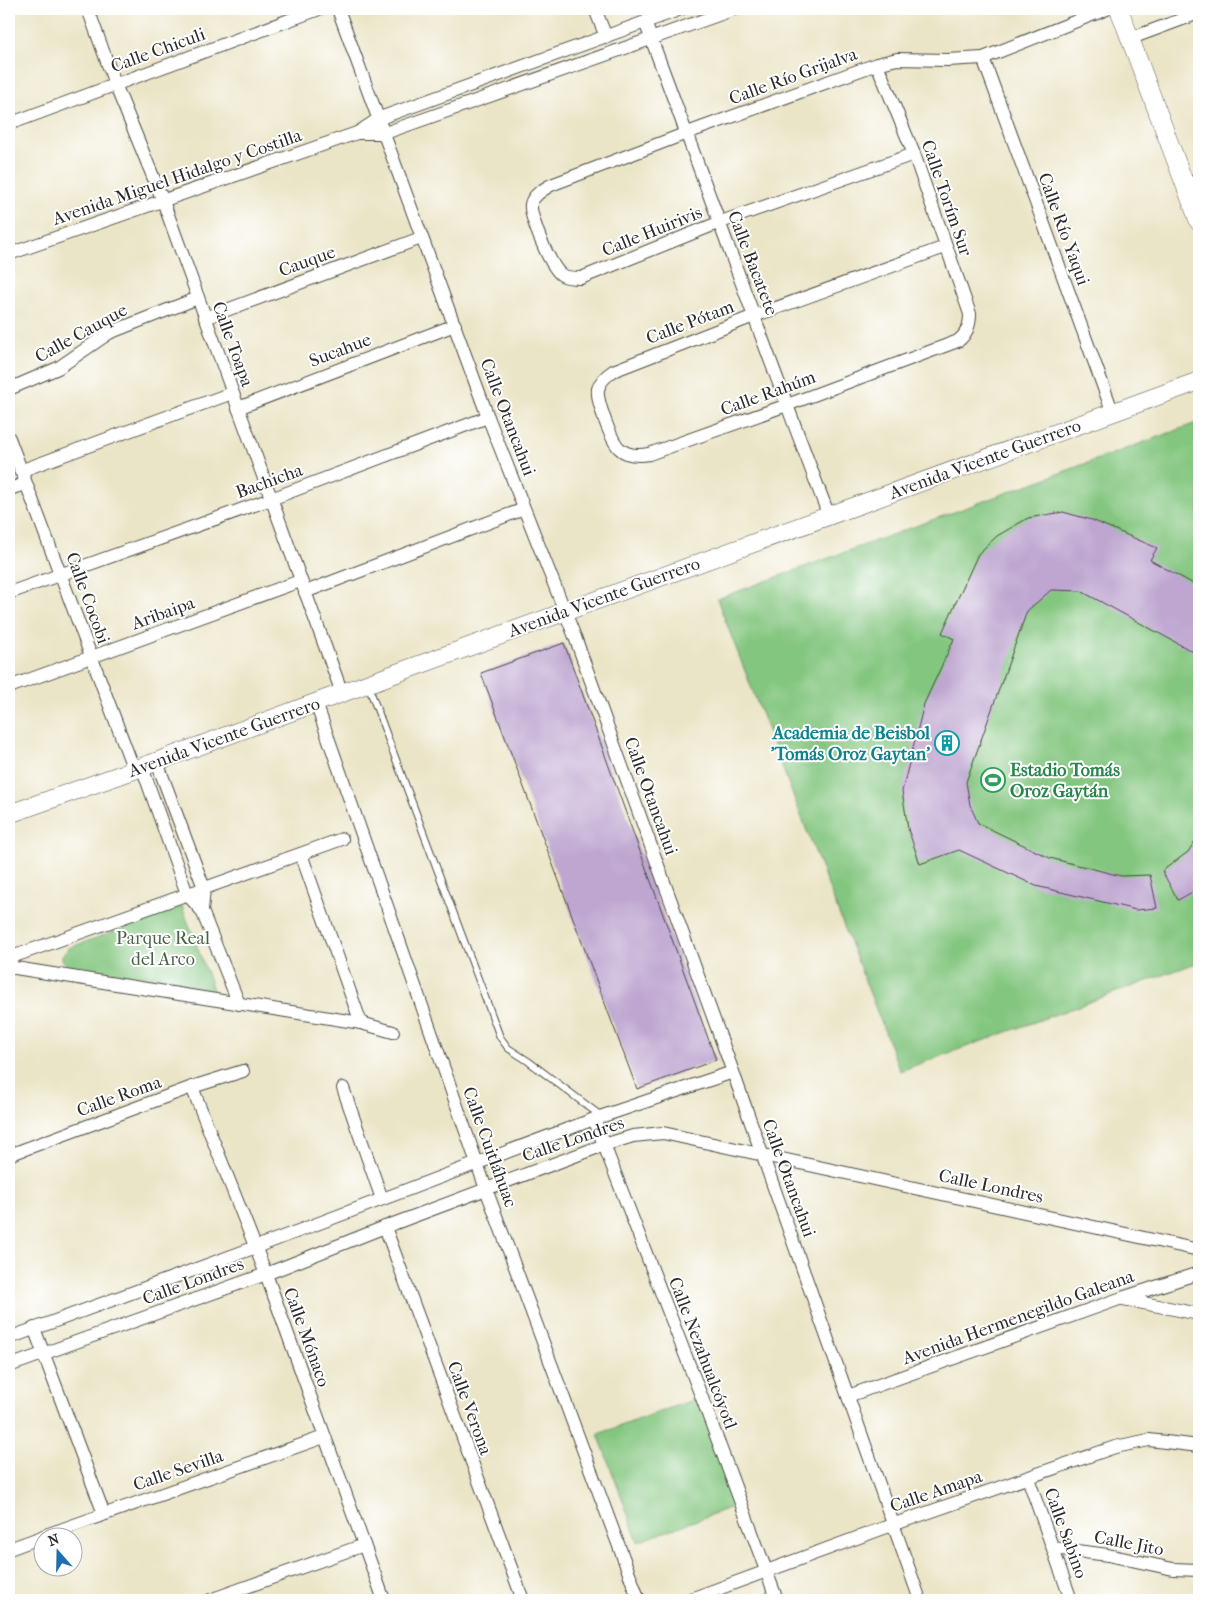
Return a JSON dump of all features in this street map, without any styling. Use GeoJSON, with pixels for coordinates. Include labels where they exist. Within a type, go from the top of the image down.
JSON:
{"type":"FeatureCollection","features":[{"type":"Feature","properties":{"kind":"main road"},"geometry":{"type":"LineString","coordinates":[[1119,9],[1129,39],[1192,182],[1199,222]]}},
{"type":"Feature","properties":{"kind":"main road","name":"Avenida Vicente Guerrero"},"geometry":{"type":"LineString","coordinates":[[9,814],[1199,381]]}},
{"type":"Feature","properties":{"kind":"street","name":"Calle Toapa"},"geometry":{"type":"LineString","coordinates":[[88,9],[115,84],[163,201],[342,693]]}},
{"type":"Feature","properties":{"kind":"street","name":"Calle Chiculi"},"geometry":{"type":"LineString","coordinates":[[9,124],[319,9]]}},
{"type":"Feature","properties":{"kind":"street","name":"Calle Otancahui"},"geometry":{"type":"LineString","coordinates":[[338,9],[380,118],[421,238],[456,325],[488,417],[565,612],[733,1072],[920,1600]]}},
{"type":"Feature","properties":{"kind":"street"},"geometry":{"type":"LineString","coordinates":[[595,9],[606,37]]}},
{"type":"Feature","properties":{"kind":"street","name":"Avenida Miguel Hidalgo y Costilla"},"geometry":{"type":"LineString","coordinates":[[9,254],[357,133],[380,118],[681,9]]}},
{"type":"Feature","properties":{"kind":"street","name":"Avenida Miguel Hidalgo y Costilla"},"geometry":{"type":"LineString","coordinates":[[357,133],[385,133],[735,9]]}},
{"type":"Feature","properties":{"kind":"street","name":"Calle Río Grijalva"},"geometry":{"type":"LineString","coordinates":[[539,234],[531,203],[535,197],[551,185],[877,64],[897,59],[948,60],[983,58],[1108,9]]}},
{"type":"Feature","properties":{"kind":"street"},"geometry":{"type":"LineString","coordinates":[[1129,39],[1199,13]]}},
{"type":"Feature","properties":{"kind":"street","name":"Calle Bacatete"},"geometry":{"type":"LineString","coordinates":[[644,22],[829,516]]}},
{"type":"Feature","properties":{"kind":"street","name":"Calle Río Yaqui"},"geometry":{"type":"LineString","coordinates":[[983,58],[1113,413]]}},
{"type":"Feature","properties":{"kind":"street","name":"Calle Torím Sur"},"geometry":{"type":"LineString","coordinates":[[877,64],[914,154],[970,314],[969,329],[964,337],[958,341]]}},
{"type":"Feature","properties":{"kind":"street","name":"Calle Huirivis"},"geometry":{"type":"LineString","coordinates":[[539,234],[554,269],[562,276],[581,278],[718,223],[914,154]]}},
{"type":"Feature","properties":{"kind":"street","name":"Cauque"},"geometry":{"type":"LineString","coordinates":[[205,318],[421,238]]}},
{"type":"Feature","properties":{"kind":"street","name":"Calle Pótam"},"geometry":{"type":"LineString","coordinates":[[605,421],[598,393],[599,387],[613,371],[754,316],[946,246]]}},
{"type":"Feature","properties":{"kind":"street","name":"Calle Cauque"},"geometry":{"type":"LineString","coordinates":[[9,389],[58,368],[109,334],[198,298]]}},
{"type":"Feature","properties":{"kind":"street","name":"Sucahue"},"geometry":{"type":"LineString","coordinates":[[238,408],[456,325]]}},
{"type":"Feature","properties":{"kind":"street","name":"Calle Rahúm"},"geometry":{"type":"LineString","coordinates":[[605,421],[618,448],[628,453],[640,455],[787,405],[958,341]]}},
{"type":"Feature","properties":{"kind":"street"},"geometry":{"type":"LineString","coordinates":[[20,471],[232,393]]}},
{"type":"Feature","properties":{"kind":"street","name":"Bachicha"},"geometry":{"type":"LineString","coordinates":[[9,593],[271,499],[488,417]]}},
{"type":"Feature","properties":{"kind":"street","name":"Calle Cocobi"},"geometry":{"type":"LineString","coordinates":[[9,438],[91,658],[144,766]]}},
{"type":"Feature","properties":{"kind":"street"},"geometry":{"type":"LineString","coordinates":[[9,489],[25,484]]}},
{"type":"Feature","properties":{"kind":"street","name":"Aribaipa"},"geometry":{"type":"LineString","coordinates":[[9,688],[524,509]]}},
{"type":"Feature","properties":{"kind":"street","name":"Calle Cuitláhuac"},"geometry":{"type":"LineString","coordinates":[[316,703],[486,1189],[639,1600]]}},
{"type":"Feature","properties":{"kind":"street"},"geometry":{"type":"LineString","coordinates":[[144,766],[204,888],[202,911]]}},
{"type":"Feature","properties":{"kind":"street"},"geometry":{"type":"LineString","coordinates":[[144,766],[188,894],[202,911],[239,1004]]}},
{"type":"Feature","properties":{"kind":"street"},"geometry":{"type":"LineString","coordinates":[[9,958],[342,839]]}},
{"type":"Feature","properties":{"kind":"street"},"geometry":{"type":"LineString","coordinates":[[301,854],[361,1023]]}},
{"type":"Feature","properties":{"kind":"street"},"geometry":{"type":"LineString","coordinates":[[9,967],[361,1023],[393,1032]]}},
{"type":"Feature","properties":{"kind":"street","name":"Calle Roma"},"geometry":{"type":"LineString","coordinates":[[9,1155],[243,1071]]}},
{"type":"Feature","properties":{"kind":"street","name":"Calle Londres"},"geometry":{"type":"LineString","coordinates":[[9,1338],[599,1118],[733,1072]]}},
{"type":"Feature","properties":{"kind":"street","name":"Calle Mónaco"},"geometry":{"type":"LineString","coordinates":[[192,1088],[256,1247],[384,1600]]}},
{"type":"Feature","properties":{"kind":"street"},"geometry":{"type":"LineString","coordinates":[[342,1088],[382,1200]]}},
{"type":"Feature","properties":{"kind":"street","name":"Calle Nezahualcóyotl"},"geometry":{"type":"LineString","coordinates":[[599,1118],[604,1145],[777,1600]]}},
{"type":"Feature","properties":{"kind":"street","name":"Calle Londres"},"geometry":{"type":"LineString","coordinates":[[9,1366],[266,1274],[604,1145],[633,1136],[663,1133],[1199,1250]]}},
{"type":"Feature","properties":{"kind":"street","name":"Calle Verona"},"geometry":{"type":"LineString","coordinates":[[385,1227],[523,1600]]}},
{"type":"Feature","properties":{"kind":"street","name":"Avenida Hermenegildo Galeana"},"geometry":{"type":"LineString","coordinates":[[848,1396],[1122,1298],[1199,1273]]}},
{"type":"Feature","properties":{"kind":"street"},"geometry":{"type":"LineString","coordinates":[[1122,1298],[1199,1314]]}},
{"type":"Feature","properties":{"kind":"street"},"geometry":{"type":"LineString","coordinates":[[34,1328],[104,1514]]}},
{"type":"Feature","properties":{"kind":"street","name":"Calle Sevilla"},"geometry":{"type":"LineString","coordinates":[[72,1526],[324,1437]]}},
{"type":"Feature","properties":{"kind":"street","name":"Calle Amapa"},"geometry":{"type":"LineString","coordinates":[[688,1600],[892,1525],[1115,1447],[1149,1440],[1199,1446]]}},
{"type":"Feature","properties":{"kind":"street","name":"Calle Sabino"},"geometry":{"type":"LineString","coordinates":[[1028,1478],[1072,1600]]}},
{"type":"Feature","properties":{"kind":"street","name":"Calle Sevilla"},"geometry":{"type":"LineString","coordinates":[[9,1549],[32,1541]]}},
{"type":"Feature","properties":{"kind":"street"},"geometry":{"type":"LineString","coordinates":[[214,1600],[364,1545]]}},
{"type":"Feature","properties":{"kind":"street","name":"Calle Jito"},"geometry":{"type":"LineString","coordinates":[[1053,1548],[1108,1555],[1173,1568],[1199,1570]]}},
{"type":"Feature","properties":{"kind":"lane"},"geometry":{"type":"LineString","coordinates":[[368,684],[500,1037],[508,1048],[528,1061],[599,1118]]}},
{"type":"Feature","properties":{"kind":"green space","name":"Estadio Tomás Oroz Gaytán"},"geometry":{"type":"Polygon","coordinates":[[[1199,422],[1199,962],[900,1071],[717,599],[1199,422]]]}},
{"type":"Feature","properties":{"kind":"green space","name":"Parque Real del Arco"},"geometry":{"type":"Polygon","coordinates":[[[182,906],[214,992],[68,966],[62,960],[62,955],[69,948],[182,906]]]}},
{"type":"Feature","properties":{"kind":"green space"},"geometry":{"type":"Polygon","coordinates":[[[698,1398],[737,1505],[638,1542],[598,1434],[698,1398]]]}},
{"type":"Feature","properties":{"kind":"building","name":"Academia de Beisbol 'Tomás Oroz Gaytan'"},"geometry":{"type":"Polygon","coordinates":[[[1063,512],[1092,520],[1157,548],[1150,560],[1199,587],[1199,655],[1081,591],[1051,590],[1027,611],[966,782],[970,805],[978,823],[1050,858],[1121,876],[1150,875],[1157,908],[1136,910],[1036,886],[959,850],[920,864],[908,829],[902,791],[924,704],[954,639],[942,633],[978,554],[997,536],[1028,518],[1063,512]]]}},
{"type":"Feature","properties":{"kind":"building"},"geometry":{"type":"Polygon","coordinates":[[[564,643],[716,1060],[637,1089],[481,673],[564,643]]]}},
{"type":"Feature","properties":{"kind":"building"},"geometry":{"type":"Polygon","coordinates":[[[1199,835],[1199,884],[1194,891],[1178,900],[1162,871],[1188,852],[1199,835]]]}},
{"type":"Feature","properties":{"kind":"place","name":"Academia de Beisbol 'Tomás Oroz Gaytan'"},"geometry":{"type":"Point","coordinates":[947,743]}},
{"type":"Feature","properties":{"kind":"place","name":"Estadio Tomás Oroz Gaytán"},"geometry":{"type":"Point","coordinates":[993,780]}}]}
